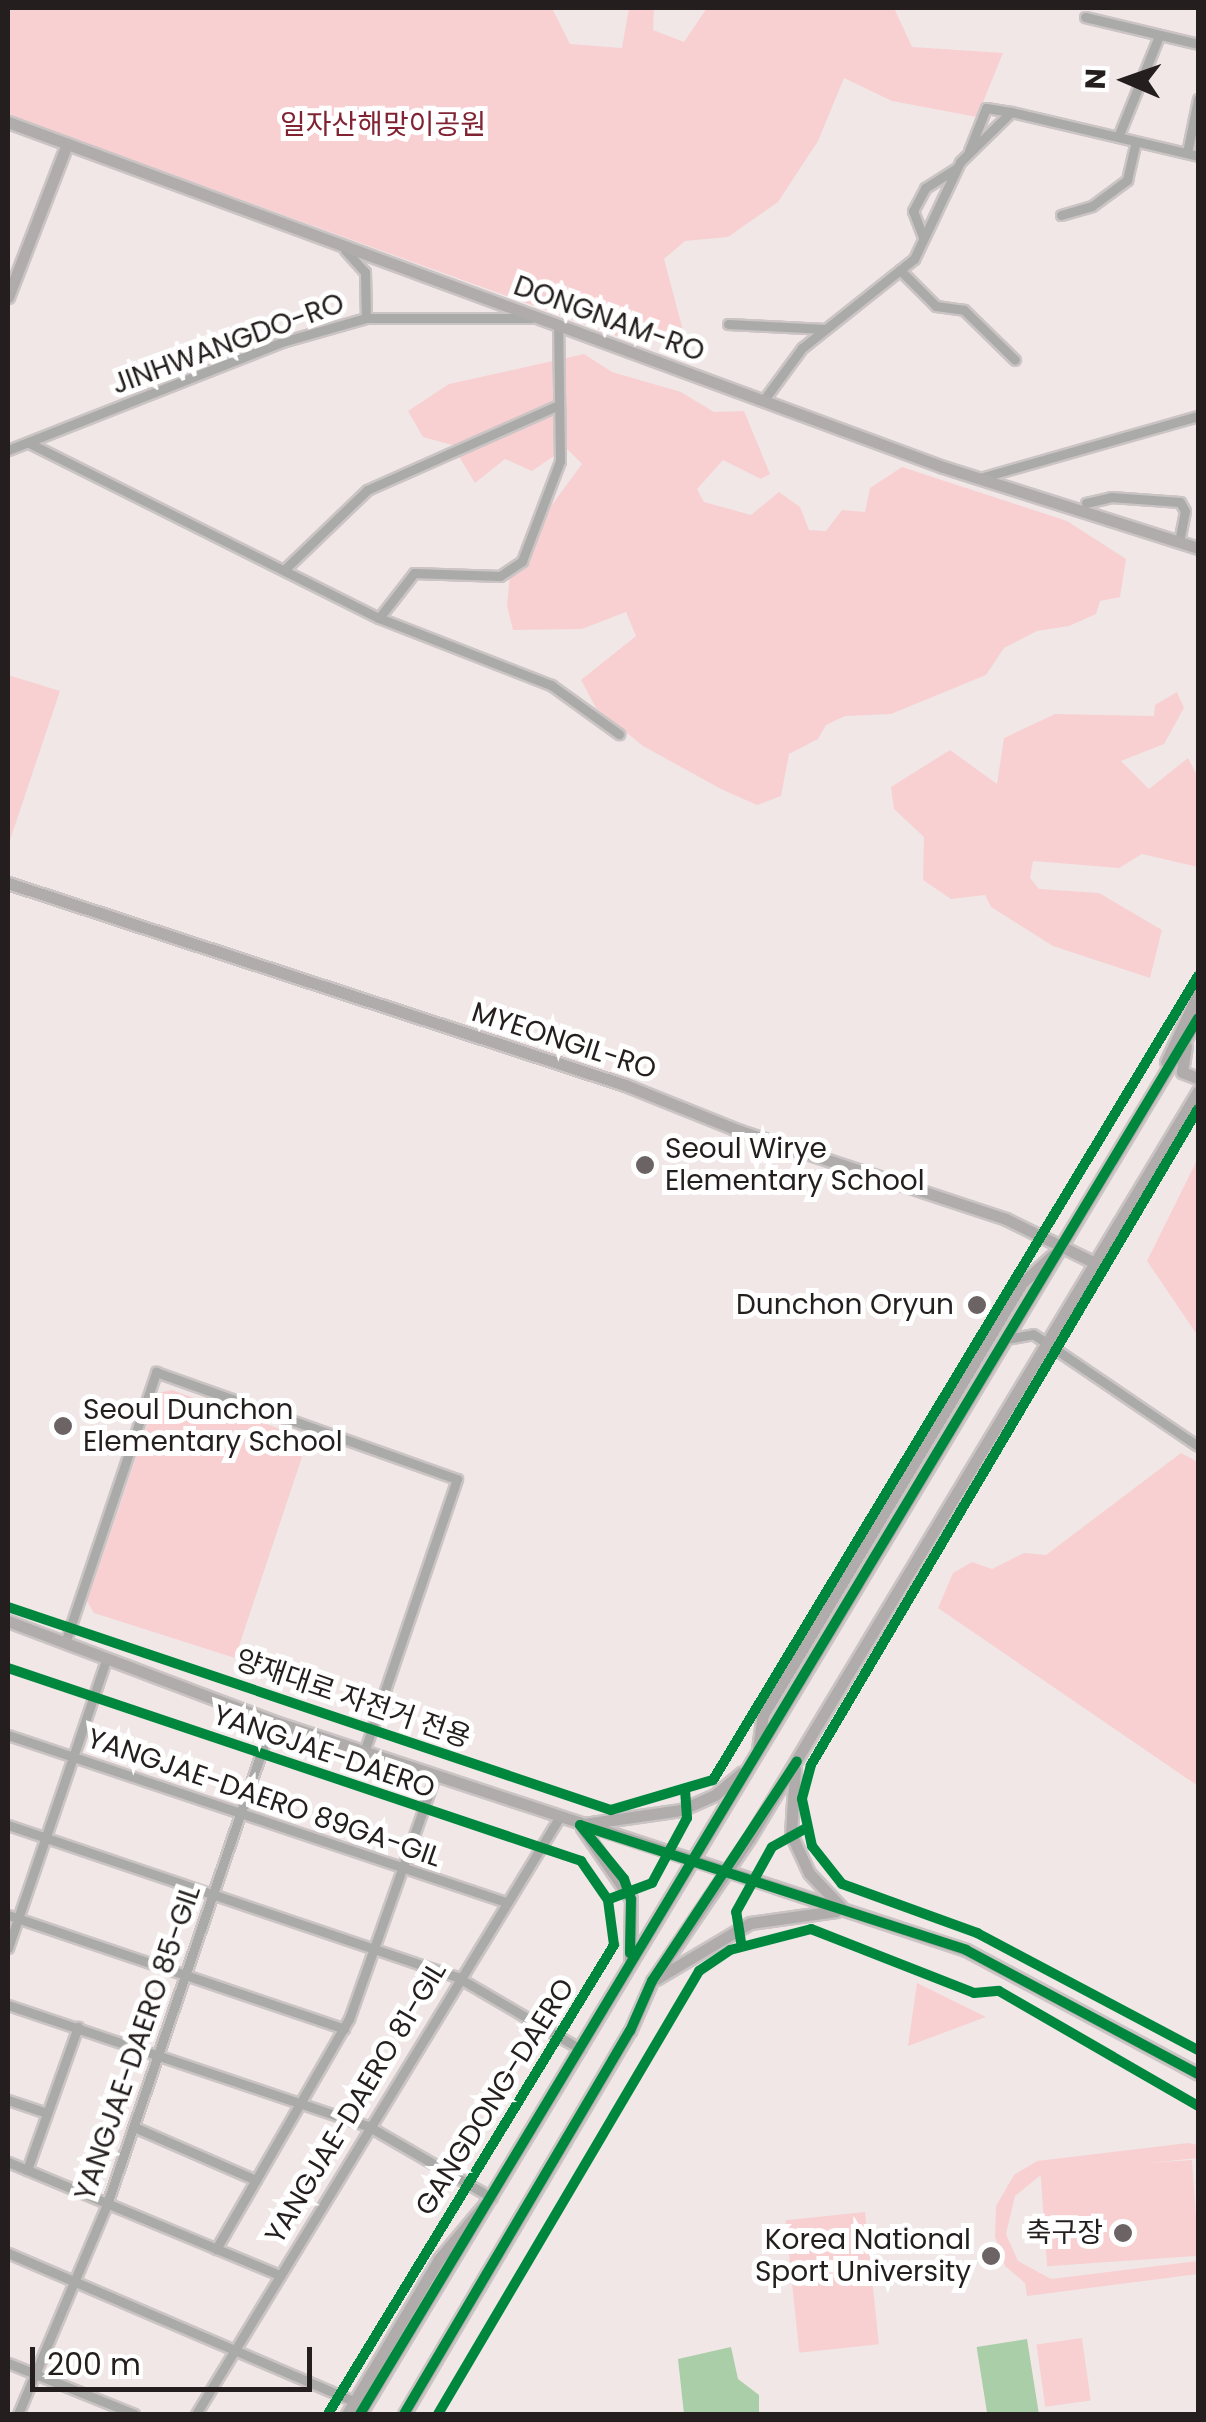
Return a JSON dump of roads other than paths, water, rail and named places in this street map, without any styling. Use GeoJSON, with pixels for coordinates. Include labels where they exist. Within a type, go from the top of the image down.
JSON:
{"type":"FeatureCollection","features":[{"type":"Feature","properties":{"kind":"main road","name":"DONGNAM-RO"},"geometry":{"type":"LineString","coordinates":[[8,122],[344,250],[977,479],[1198,548]]}},
{"type":"Feature","properties":{"kind":"main road"},"geometry":{"type":"LineString","coordinates":[[8,297],[67,144]]}},
{"type":"Feature","properties":{"kind":"main road","name":"MYEONGIL-RO"},"geometry":{"type":"LineString","coordinates":[[8,883],[625,1085],[740,1131],[1006,1219],[1097,1264]]}},
{"type":"Feature","properties":{"kind":"main road"},"geometry":{"type":"LineString","coordinates":[[1154,1092],[1198,994]]}},
{"type":"Feature","properties":{"kind":"main road","name":"GANGDONG-DAERO"},"geometry":{"type":"LineString","coordinates":[[360,2414],[1198,1018]]}},
{"type":"Feature","properties":{"kind":"main road"},"geometry":{"type":"LineString","coordinates":[[1188,1037],[1182,1072],[1198,1078]]}},
{"type":"Feature","properties":{"kind":"main road"},"geometry":{"type":"LineString","coordinates":[[404,2414],[630,2031],[652,1981],[797,1761],[1198,1091]]}},
{"type":"Feature","properties":{"kind":"main road"},"geometry":{"type":"LineString","coordinates":[[629,1964],[631,1899],[580,1825],[681,1810],[716,1795],[756,1757],[763,1715],[1022,1283],[1064,1246]]}},
{"type":"Feature","properties":{"kind":"main road","name":"YANGJAE-DAERO"},"geometry":{"type":"LineString","coordinates":[[8,1620],[272,1721],[983,1958],[1198,2074]]}},
{"type":"Feature","properties":{"kind":"main road"},"geometry":{"type":"LineString","coordinates":[[797,1761],[790,1830],[809,1874],[844,1910]]}},
{"type":"Feature","properties":{"kind":"main road"},"geometry":{"type":"LineString","coordinates":[[652,1981],[750,1923],[844,1910]]}},
{"type":"Feature","properties":{"kind":"main road"},"geometry":{"type":"LineString","coordinates":[[348,2414],[464,2222],[492,2198]]}},
{"type":"Feature","properties":{"kind":"street"},"geometry":{"type":"LineString","coordinates":[[1085,18],[1198,44]]}},
{"type":"Feature","properties":{"kind":"street"},"geometry":{"type":"LineString","coordinates":[[1118,138],[1159,36]]}},
{"type":"Feature","properties":{"kind":"street"},"geometry":{"type":"LineString","coordinates":[[1187,153],[1198,99]]}},
{"type":"Feature","properties":{"kind":"street"},"geometry":{"type":"LineString","coordinates":[[968,154],[986,108],[1198,156]]}},
{"type":"Feature","properties":{"kind":"street"},"geometry":{"type":"LineString","coordinates":[[763,401],[802,348],[914,259],[956,168],[1011,112]]}},
{"type":"Feature","properties":{"kind":"street"},"geometry":{"type":"LineString","coordinates":[[1060,215],[1092,206],[1127,180],[1136,142]]}},
{"type":"Feature","properties":{"kind":"street"},"geometry":{"type":"LineString","coordinates":[[923,238],[913,210],[932,181],[956,168]]}},
{"type":"Feature","properties":{"kind":"street"},"geometry":{"type":"LineString","coordinates":[[344,250],[365,272],[366,318]]}},
{"type":"Feature","properties":{"kind":"street"},"geometry":{"type":"LineString","coordinates":[[900,270],[936,306],[964,310],[1015,360]]}},
{"type":"Feature","properties":{"kind":"street","name":"JINHWANGDO-RO"},"geometry":{"type":"LineString","coordinates":[[8,450],[282,342],[366,318],[531,318]]}},
{"type":"Feature","properties":{"kind":"street"},"geometry":{"type":"LineString","coordinates":[[728,324],[827,329]]}},
{"type":"Feature","properties":{"kind":"street"},"geometry":{"type":"LineString","coordinates":[[380,618],[414,573],[500,576],[522,562],[560,460],[558,326]]}},
{"type":"Feature","properties":{"kind":"street"},"geometry":{"type":"LineString","coordinates":[[286,569],[368,490],[559,405]]}},
{"type":"Feature","properties":{"kind":"street"},"geometry":{"type":"LineString","coordinates":[[977,479],[1198,416]]}},
{"type":"Feature","properties":{"kind":"street"},"geometry":{"type":"LineString","coordinates":[[29,443],[380,618],[551,684],[619,734]]}},
{"type":"Feature","properties":{"kind":"street"},"geometry":{"type":"LineString","coordinates":[[1086,503],[1112,498],[1180,502],[1185,511],[1179,541]]}},
{"type":"Feature","properties":{"kind":"street"},"geometry":{"type":"LineString","coordinates":[[1185,511],[1198,508]]}},
{"type":"Feature","properties":{"kind":"street"},"geometry":{"type":"LineString","coordinates":[[1006,1339],[1033,1334],[1198,1446]]}},
{"type":"Feature","properties":{"kind":"street"},"geometry":{"type":"LineString","coordinates":[[66,1640],[156,1372],[458,1479],[364,1752]]}},
{"type":"Feature","properties":{"kind":"street"},"geometry":{"type":"LineString","coordinates":[[8,1948],[12,1917],[45,1838],[107,1658]]}},
{"type":"Feature","properties":{"kind":"street","name":"YANGJAE-DAERO 85-GIL"},"geometry":{"type":"LineString","coordinates":[[18,2414],[107,2204],[272,1721]]}},
{"type":"Feature","properties":{"kind":"street","name":"YANGJAE-DAERO 89GA-GIL"},"geometry":{"type":"LineString","coordinates":[[8,1736],[506,1902]]}},
{"type":"Feature","properties":{"kind":"street"},"geometry":{"type":"LineString","coordinates":[[216,2249],[344,2029],[435,1776]]}},
{"type":"Feature","properties":{"kind":"street","name":"YANGJAE-DAERO 81-GIL"},"geometry":{"type":"LineString","coordinates":[[196,2414],[457,1977],[559,1818]]}},
{"type":"Feature","properties":{"kind":"street"},"geometry":{"type":"LineString","coordinates":[[8,1825],[457,1977],[580,2049]]}},
{"type":"Feature","properties":{"kind":"street"},"geometry":{"type":"LineString","coordinates":[[12,1917],[344,2029]]}},
{"type":"Feature","properties":{"kind":"street"},"geometry":{"type":"LineString","coordinates":[[8,2005],[368,2126],[492,2198]]}},
{"type":"Feature","properties":{"kind":"street"},"geometry":{"type":"LineString","coordinates":[[27,2170],[78,2027]]}},
{"type":"Feature","properties":{"kind":"street"},"geometry":{"type":"LineString","coordinates":[[8,2100],[47,2113]]}},
{"type":"Feature","properties":{"kind":"street"},"geometry":{"type":"LineString","coordinates":[[134,2127],[256,2180]]}},
{"type":"Feature","properties":{"kind":"street"},"geometry":{"type":"LineString","coordinates":[[8,2162],[280,2275]]}},
{"type":"Feature","properties":{"kind":"street"},"geometry":{"type":"LineString","coordinates":[[8,2253],[354,2400]]}},
{"type":"Feature","properties":{"kind":"street"},"geometry":{"type":"LineString","coordinates":[[8,2363],[115,2411],[134,2414]]}},
{"type":"Feature","properties":{"kind":"place","name":"Seoul Wirye Elementary School"},"geometry":{"type":"Point","coordinates":[645,1165]}},
{"type":"Feature","properties":{"kind":"place","name":"Dunchon Oryun"},"geometry":{"type":"Point","coordinates":[977,1305]}},
{"type":"Feature","properties":{"kind":"place","name":"Seoul Dunchon Elementary School"},"geometry":{"type":"Point","coordinates":[63,1426]}},
{"type":"Feature","properties":{"kind":"place","name":"축구장"},"geometry":{"type":"Point","coordinates":[1123,2233]}},
{"type":"Feature","properties":{"kind":"place","name":"Korea National Sport University"},"geometry":{"type":"Point","coordinates":[991,2256]}},
{"type":"Feature","properties":{"kind":"park label","name":"일자산해맞이공원"},"geometry":{"type":"Point","coordinates":[383,125]}}]}
